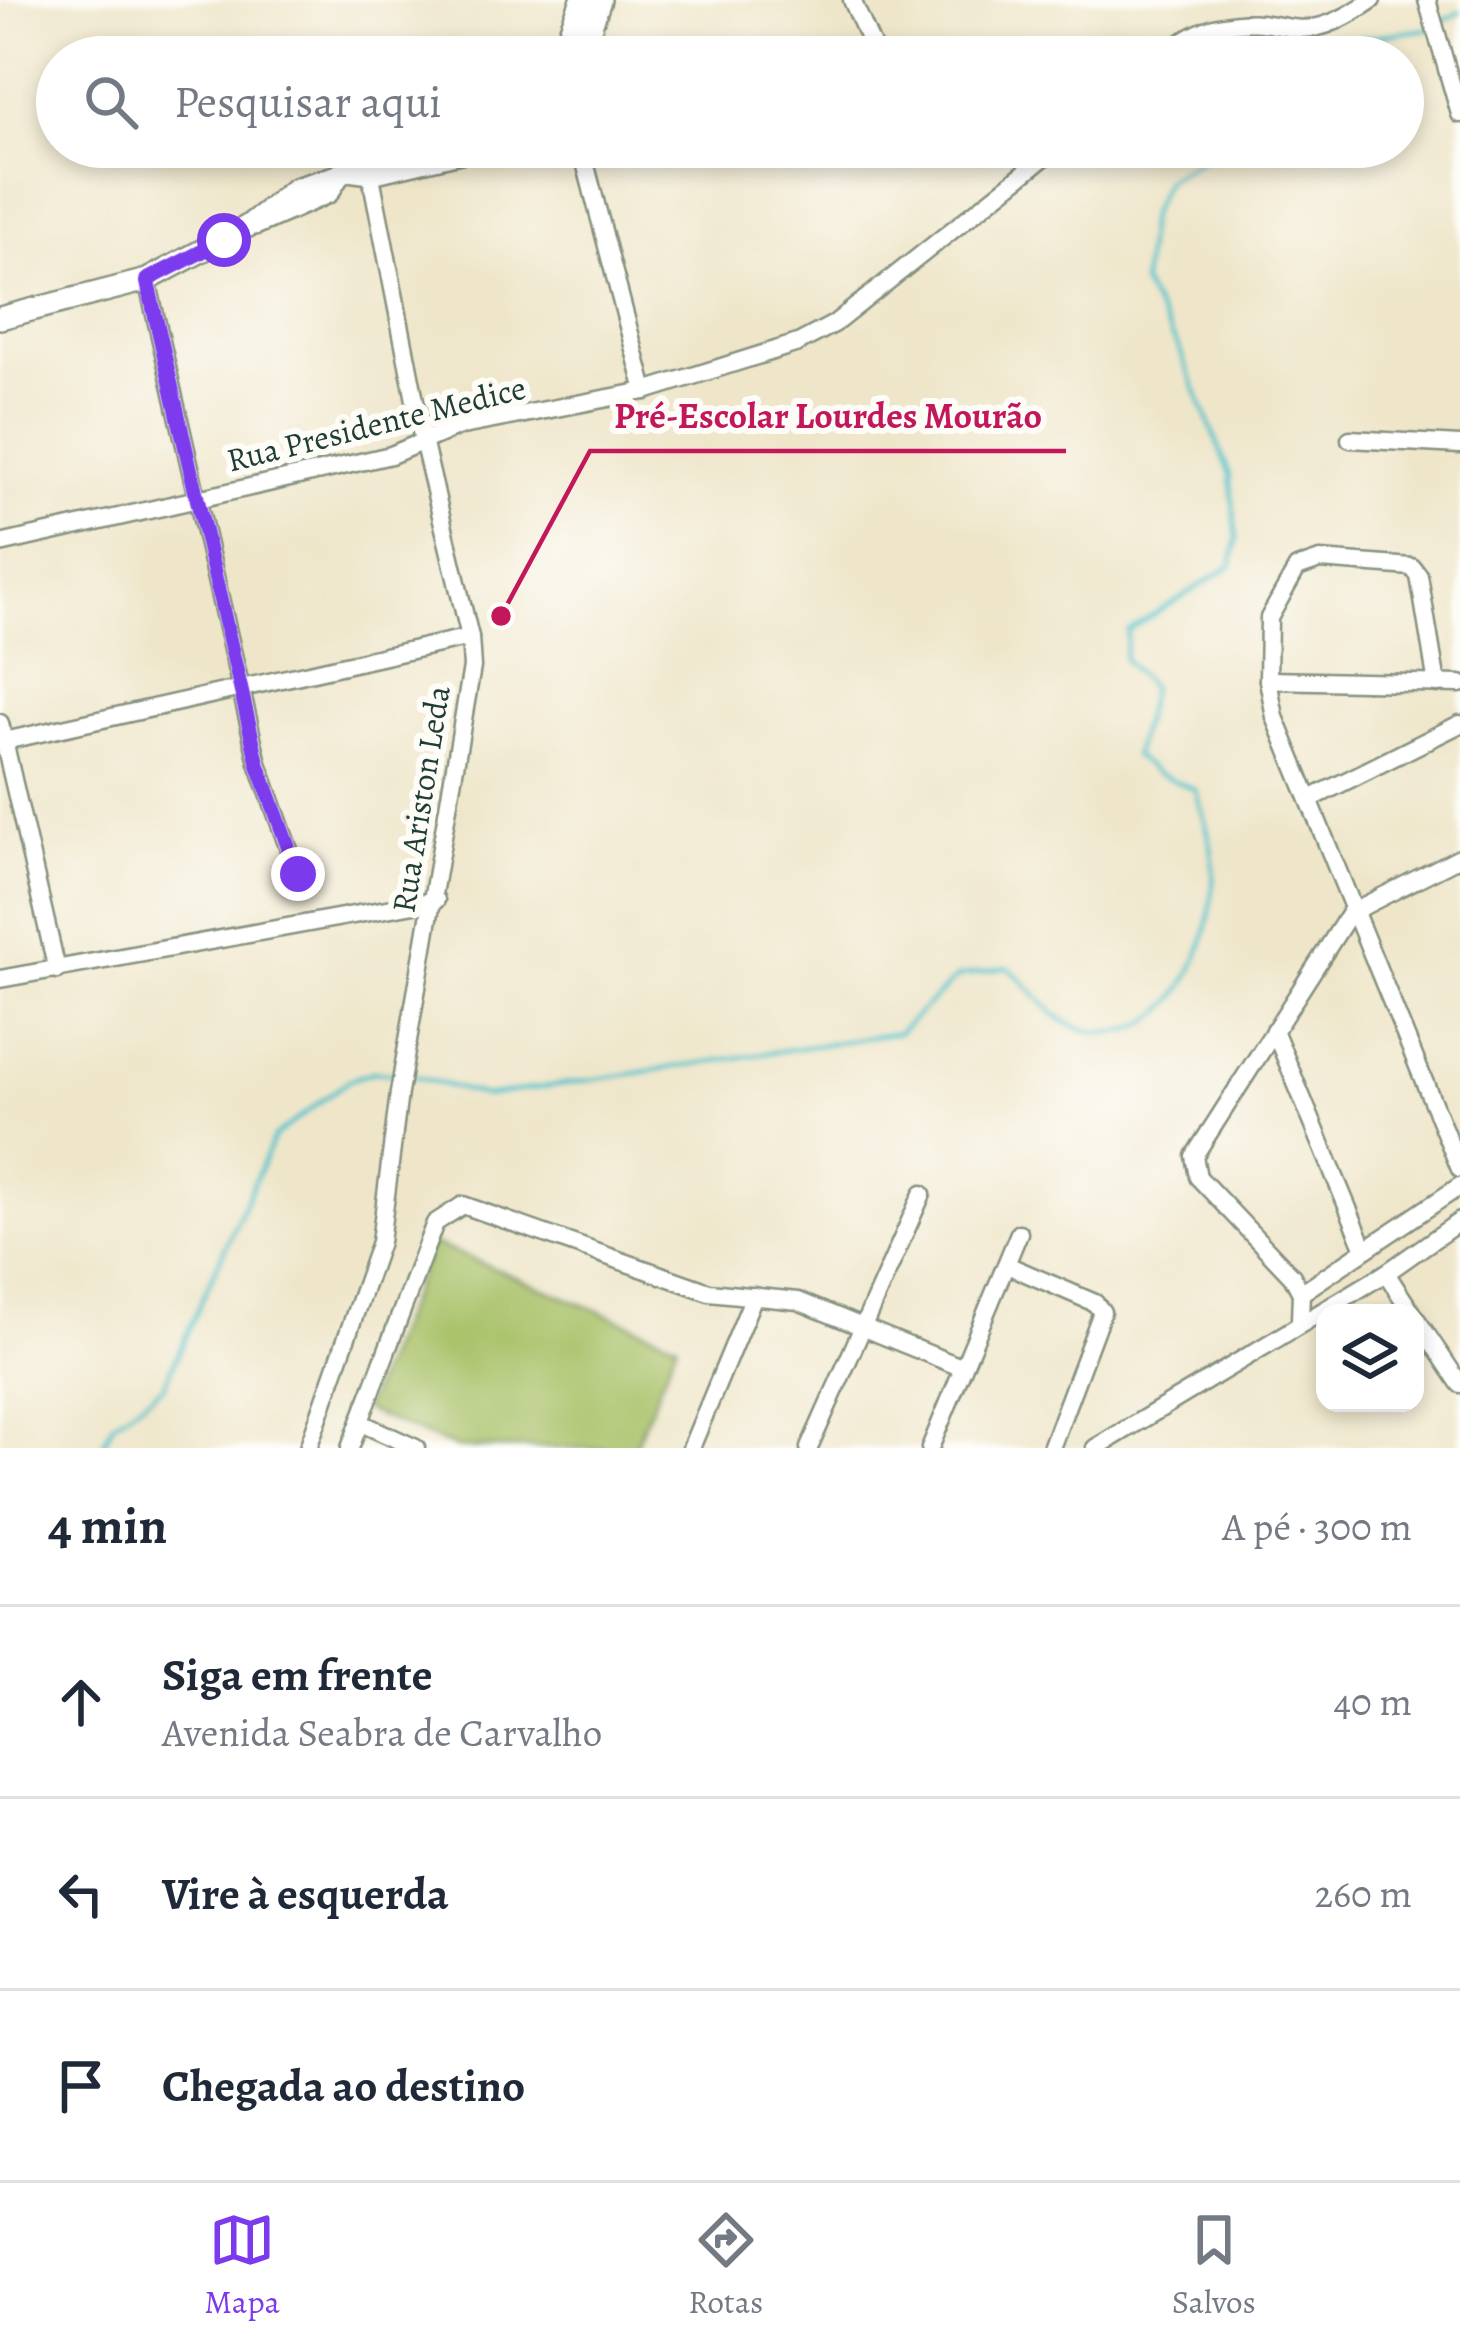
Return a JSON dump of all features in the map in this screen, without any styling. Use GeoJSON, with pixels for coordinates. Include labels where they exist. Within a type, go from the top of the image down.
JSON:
{"type":"FeatureCollection","features":[{"type":"Feature","properties":{"kind":"main road"},"geometry":{"type":"LineString","coordinates":[[568,36],[582,0]]}},
{"type":"Feature","properties":{"kind":"main road"},"geometry":{"type":"LineString","coordinates":[[587,36],[600,0]]}},
{"type":"Feature","properties":{"kind":"main road"},"geometry":{"type":"LineString","coordinates":[[0,318],[147,280],[248,226],[274,200],[320,177],[356,168]]}},
{"type":"Feature","properties":{"kind":"street"},"geometry":{"type":"LineString","coordinates":[[852,0],[868,36]]}},
{"type":"Feature","properties":{"kind":"street"},"geometry":{"type":"LineString","coordinates":[[1192,36],[1227,24],[1326,29],[1372,0]]}},
{"type":"Feature","properties":{"kind":"street"},"geometry":{"type":"LineString","coordinates":[[1427,0],[1460,114]]}},
{"type":"Feature","properties":{"kind":"street","name":"Rua Ariston Leda"},"geometry":{"type":"LineString","coordinates":[[308,1448],[375,1268],[406,1049],[436,900],[472,667],[470,637],[356,168]]}},
{"type":"Feature","properties":{"kind":"street"},"geometry":{"type":"LineString","coordinates":[[586,168],[645,392]]}},
{"type":"Feature","properties":{"kind":"street","name":"Rua Presidente Medice"},"geometry":{"type":"LineString","coordinates":[[0,544],[391,454],[457,428],[645,392],[817,334],[1030,168]]}},
{"type":"Feature","properties":{"kind":"street"},"geometry":{"type":"LineString","coordinates":[[147,280],[266,795],[298,874]]}},
{"type":"Feature","properties":{"kind":"street"},"geometry":{"type":"LineString","coordinates":[[1350,439],[1460,445]]}},
{"type":"Feature","properties":{"kind":"street"},"geometry":{"type":"LineString","coordinates":[[1437,684],[1416,571],[1400,563],[1320,560],[1297,568],[1271,611],[1268,680],[1275,717],[1460,1169]]}},
{"type":"Feature","properties":{"kind":"street"},"geometry":{"type":"LineString","coordinates":[[57,970],[1,735],[470,637]]}},
{"type":"Feature","properties":{"kind":"street"},"geometry":{"type":"LineString","coordinates":[[1268,680],[1460,684]]}},
{"type":"Feature","properties":{"kind":"street"},"geometry":{"type":"LineString","coordinates":[[1310,799],[1460,724]]}},
{"type":"Feature","properties":{"kind":"street"},"geometry":{"type":"LineString","coordinates":[[1300,1320],[1301,1293],[1292,1276],[1193,1167],[1196,1150],[1354,909],[1460,857]]}},
{"type":"Feature","properties":{"kind":"street"},"geometry":{"type":"LineString","coordinates":[[0,979],[436,900]]}},
{"type":"Feature","properties":{"kind":"street"},"geometry":{"type":"LineString","coordinates":[[1274,1030],[1364,1247]]}},
{"type":"Feature","properties":{"kind":"street"},"geometry":{"type":"LineString","coordinates":[[1301,1293],[1460,1186]]}},
{"type":"Feature","properties":{"kind":"street"},"geometry":{"type":"LineString","coordinates":[[808,1448],[922,1194]]}},
{"type":"Feature","properties":{"kind":"street"},"geometry":{"type":"LineString","coordinates":[[350,1448],[435,1223],[463,1204],[710,1292],[798,1301],[963,1368]]}},
{"type":"Feature","properties":{"kind":"street"},"geometry":{"type":"LineString","coordinates":[[1095,1448],[1300,1320],[1386,1273],[1460,1221]]}},
{"type":"Feature","properties":{"kind":"street"},"geometry":{"type":"LineString","coordinates":[[930,1448],[1019,1233]]}},
{"type":"Feature","properties":{"kind":"street"},"geometry":{"type":"LineString","coordinates":[[1007,1265],[1095,1303],[1102,1312],[1051,1448]]}},
{"type":"Feature","properties":{"kind":"street"},"geometry":{"type":"LineString","coordinates":[[1386,1273],[1407,1304]]}},
{"type":"Feature","properties":{"kind":"street"},"geometry":{"type":"LineString","coordinates":[[691,1448],[754,1296]]}},
{"type":"Feature","properties":{"kind":"street"},"geometry":{"type":"LineString","coordinates":[[1424,1330],[1460,1384]]}},
{"type":"Feature","properties":{"kind":"street"},"geometry":{"type":"LineString","coordinates":[[362,1423],[416,1448]]}},
{"type":"Feature","properties":{"kind":"green space"},"geometry":{"type":"Polygon","coordinates":[[[432,1243],[677,1343],[634,1448],[457,1448],[364,1410],[432,1243]]]}},
{"type":"Feature","properties":{"kind":"waterway"},"geometry":{"type":"LineString","coordinates":[[1438,24],[1460,12]]}},
{"type":"Feature","properties":{"kind":"waterway"},"geometry":{"type":"LineString","coordinates":[[1375,36],[1428,29]]}},
{"type":"Feature","properties":{"kind":"waterway"},"geometry":{"type":"LineString","coordinates":[[410,1075],[485,1096],[898,1033],[957,977],[1007,967],[1054,1013],[1091,1031],[1123,1031],[1150,1020],[1173,1001],[1202,944],[1210,912],[1212,852],[1196,790],[1156,773],[1134,756],[1151,688],[1124,659],[1128,631],[1232,565],[1237,538],[1230,475],[1179,348],[1142,284],[1149,216],[1166,180],[1186,168]]}},
{"type":"Feature","properties":{"kind":"waterway"},"geometry":{"type":"LineString","coordinates":[[102,1448],[113,1423],[164,1386],[274,1137],[349,1080],[373,1072],[398,1074]]}},
{"type":"Feature","properties":{"kind":"place","name":"Pré-Escolar Lourdes Mourão"},"geometry":{"type":"Point","coordinates":[501,616]}},
{"type":"Feature","properties":{"kind":"route"},"geometry":{"type":"LineString","coordinates":[[224,240],[147,280],[258,764],[298,874]]}}]}
